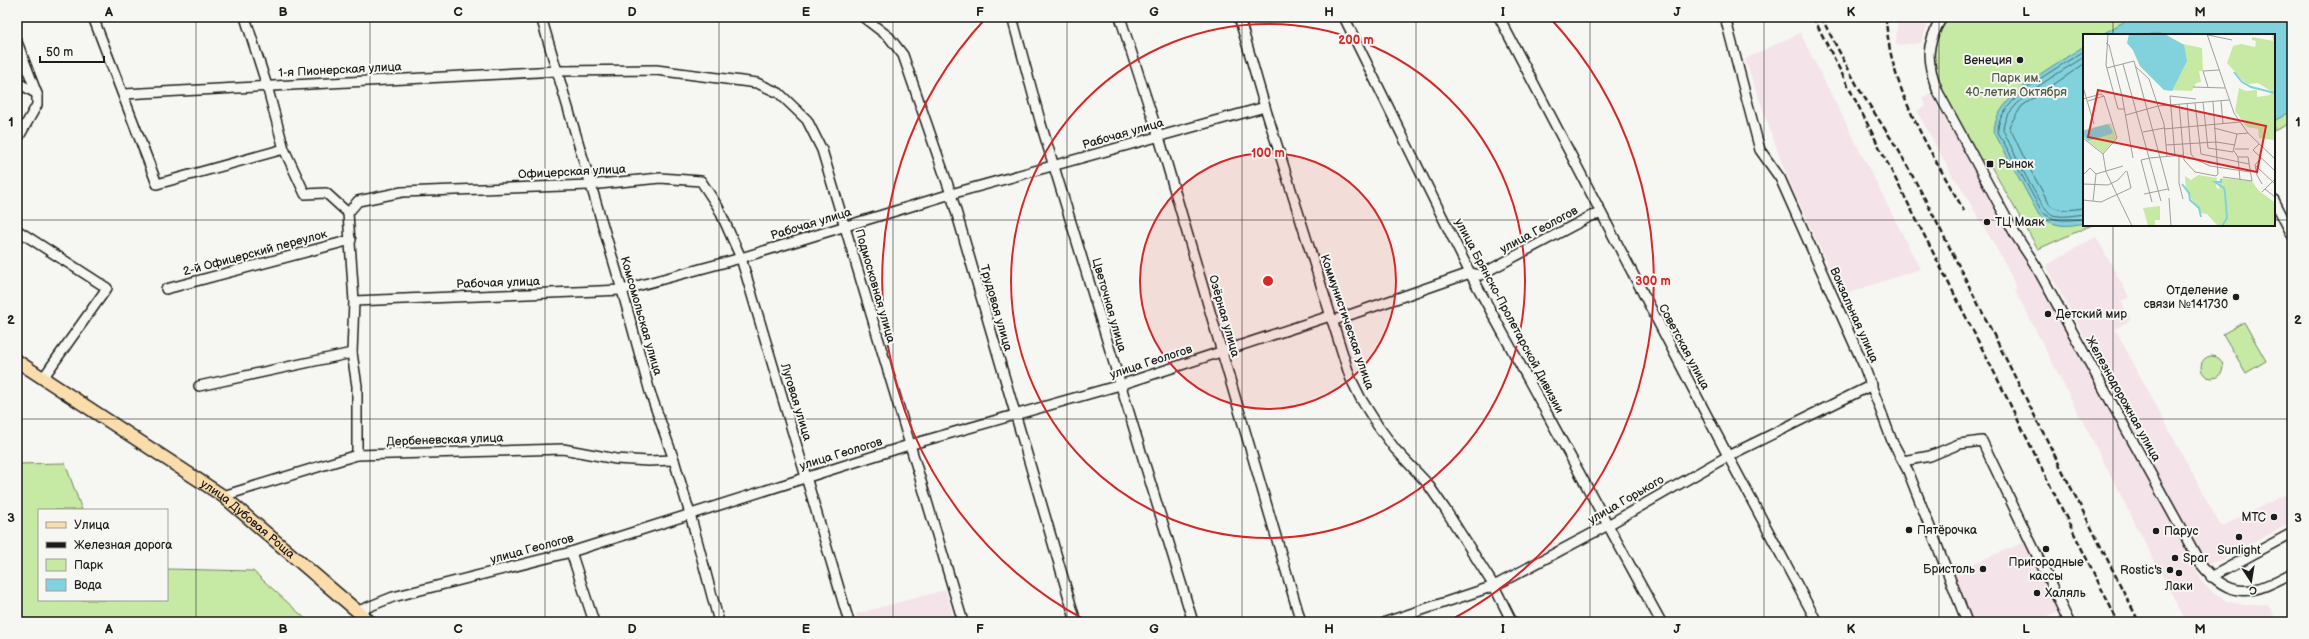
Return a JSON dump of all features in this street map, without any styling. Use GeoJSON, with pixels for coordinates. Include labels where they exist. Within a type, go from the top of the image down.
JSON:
{"type":"FeatureCollection","features":[{"type":"Feature","properties":{"kind":"main road","name":"улица Дубовая Роща"},"geometry":{"type":"LineString","coordinates":[[17,361],[223,496],[370,622]]}},
{"type":"Feature","properties":{"kind":"street"},"geometry":{"type":"LineString","coordinates":[[93,17],[124,94],[157,184],[284,149]]}},
{"type":"Feature","properties":{"kind":"street"},"geometry":{"type":"LineString","coordinates":[[245,17],[267,86],[284,149],[305,194],[326,193],[348,213],[354,300],[352,353],[357,386],[357,455]]}},
{"type":"Feature","properties":{"kind":"street","name":"Комсомольская улица"},"geometry":{"type":"LineString","coordinates":[[541,17],[622,290],[650,392],[674,460],[690,514],[719,622]]}},
{"type":"Feature","properties":{"kind":"street","name":"Трудовая улица"},"geometry":{"type":"LineString","coordinates":[[863,17],[889,37],[903,55],[951,194],[1076,622]]}},
{"type":"Feature","properties":{"kind":"street","name":"Цветочная улица"},"geometry":{"type":"LineString","coordinates":[[1012,17],[1041,124],[1056,166],[1120,386],[1193,622]]}},
{"type":"Feature","properties":{"kind":"street","name":"Озёрная улица"},"geometry":{"type":"LineString","coordinates":[[1120,17],[1158,137],[1302,622]]}},
{"type":"Feature","properties":{"kind":"street","name":"Коммунистическая улица"},"geometry":{"type":"LineString","coordinates":[[1239,17],[1265,107],[1350,377],[1361,399],[1396,450],[1427,483],[1494,586],[1512,622]]}},
{"type":"Feature","properties":{"kind":"street","name":"улица Брянско-Пролетарской Дивизии"},"geometry":{"type":"LineString","coordinates":[[1344,17],[1470,273],[1661,622]]}},
{"type":"Feature","properties":{"kind":"street","name":"Советская улица"},"geometry":{"type":"LineString","coordinates":[[1499,17],[1728,456],[1817,622]]}},
{"type":"Feature","properties":{"kind":"street","name":"Вокзальная улица"},"geometry":{"type":"LineString","coordinates":[[1725,17],[1760,150],[1780,178],[1872,385],[1892,441],[1903,461],[1967,622]]}},
{"type":"Feature","properties":{"kind":"street","name":"Железнодорожная улица"},"geometry":{"type":"LineString","coordinates":[[1942,17],[1932,35],[1928,52],[1931,74],[1942,102],[2016,234],[2036,266],[2200,563],[2212,577],[2230,588],[2250,591],[2257,590],[2292,573]]}},
{"type":"Feature","properties":{"kind":"street"},"geometry":{"type":"LineString","coordinates":[[17,42],[37,94],[37,105],[17,140]]}},
{"type":"Feature","properties":{"kind":"street","name":"Подмосковная улица"},"geometry":{"type":"LineString","coordinates":[[557,71],[656,70],[757,83],[779,93],[807,120],[822,150],[963,622]]}},
{"type":"Feature","properties":{"kind":"street","name":"1-я Пионерская улица"},"geometry":{"type":"LineString","coordinates":[[124,94],[557,71]]}},
{"type":"Feature","properties":{"kind":"street"},"geometry":{"type":"LineString","coordinates":[[17,82],[37,94]]}},
{"type":"Feature","properties":{"kind":"street","name":"Рабочая улица"},"geometry":{"type":"LineString","coordinates":[[354,300],[622,290],[741,258],[951,194],[1265,107]]}},
{"type":"Feature","properties":{"kind":"street","name":"Офицерская улица"},"geometry":{"type":"LineString","coordinates":[[348,213],[358,201],[402,192],[590,185],[660,178],[701,181],[718,207],[741,258]]}},
{"type":"Feature","properties":{"kind":"street"},"geometry":{"type":"LineString","coordinates":[[2275,202],[2292,235]]}},
{"type":"Feature","properties":{"kind":"street","name":"улица Геологов"},"geometry":{"type":"LineString","coordinates":[[358,611],[393,597],[571,552],[909,445],[1120,386],[1470,273],[1480,275],[1591,216],[1601,214]]}},
{"type":"Feature","properties":{"kind":"street"},"geometry":{"type":"LineString","coordinates":[[17,230],[107,288],[43,378]]}},
{"type":"Feature","properties":{"kind":"street","name":"2-й Офицерский переулок"},"geometry":{"type":"LineString","coordinates":[[166,289],[351,240]]}},
{"type":"Feature","properties":{"kind":"street","name":"Луговая улица"},"geometry":{"type":"LineString","coordinates":[[741,258],[849,622]]}},
{"type":"Feature","properties":{"kind":"street"},"geometry":{"type":"LineString","coordinates":[[199,386],[352,353]]}},
{"type":"Feature","properties":{"kind":"street","name":"улица Горького"},"geometry":{"type":"LineString","coordinates":[[1386,622],[1494,586],[1608,525],[1728,456],[1872,385]]}},
{"type":"Feature","properties":{"kind":"street"},"geometry":{"type":"LineString","coordinates":[[1903,461],[1930,456],[1959,444],[1982,441],[2069,622]]}},
{"type":"Feature","properties":{"kind":"street","name":"Дербеневская улица"},"geometry":{"type":"LineString","coordinates":[[223,496],[357,455],[563,449],[616,459],[674,460]]}},
{"type":"Feature","properties":{"kind":"street"},"geometry":{"type":"LineString","coordinates":[[2212,577],[2292,534]]}},
{"type":"Feature","properties":{"kind":"street"},"geometry":{"type":"LineString","coordinates":[[571,552],[594,622]]}},
{"type":"Feature","properties":{"kind":"shaded area"},"geometry":{"type":"Polygon","coordinates":[[[1898,17],[1933,17],[1927,26],[1921,43],[1896,45],[1898,17]]]}},
{"type":"Feature","properties":{"kind":"shaded area"},"geometry":{"type":"Polygon","coordinates":[[[1800,33],[1920,269],[1842,295],[1786,174],[1745,59],[1800,33]]]}},
{"type":"Feature","properties":{"kind":"shaded area"},"geometry":{"type":"Polygon","coordinates":[[[1931,94],[2033,272],[2038,276],[2105,397],[2203,583],[2215,594],[2229,602],[2245,605],[2268,604],[2277,622],[2186,622],[2015,290],[2017,289],[2006,265],[1959,184],[1953,177],[1917,111],[1925,106],[1922,97],[1931,94]]]}},
{"type":"Feature","properties":{"kind":"shaded area"},"geometry":{"type":"Polygon","coordinates":[[[2096,237],[2129,297],[2121,301],[2131,320],[2115,329],[2221,527],[2292,491],[2292,522],[2221,560],[2209,563],[2201,555],[2046,265],[2096,237]]]}},
{"type":"Feature","properties":{"kind":"shaded area"},"geometry":{"type":"Polygon","coordinates":[[[2025,542],[2058,612],[2038,622],[1967,622],[1948,569],[1970,565],[2025,542]]]}},
{"type":"Feature","properties":{"kind":"shaded area"},"geometry":{"type":"Polygon","coordinates":[[[945,590],[955,622],[859,622],[856,614],[945,590]]]}},
{"type":"Feature","properties":{"kind":"green space","name":"Парк им. 40-летия Октября"},"geometry":{"type":"Polygon","coordinates":[[[1949,17],[2292,17],[2292,122],[2275,130],[2275,34],[2083,34],[2083,226],[2090,226],[2038,249],[1988,161],[1980,159],[1949,107],[1942,92],[1934,64],[1934,50],[1942,29],[1949,17]]]}},
{"type":"Feature","properties":{"kind":"green space"},"geometry":{"type":"Polygon","coordinates":[[[2244,322],[2266,361],[2246,373],[2223,334],[2244,322]]]}},
{"type":"Feature","properties":{"kind":"green space"},"geometry":{"type":"Polygon","coordinates":[[[2212,356],[2220,359],[2223,367],[2220,375],[2212,378],[2204,375],[2201,367],[2204,359],[2212,356]]]}},
{"type":"Feature","properties":{"kind":"green space"},"geometry":{"type":"Polygon","coordinates":[[[65,463],[82,509],[38,509],[38,601],[168,601],[168,569],[253,571],[309,622],[17,622],[17,464],[65,463]]]}},
{"type":"Feature","properties":{"kind":"green space"},"geometry":{"type":"Polygon","coordinates":[[[1419,617],[1424,618],[1426,622],[1402,622],[1419,617]]]}},
{"type":"Feature","properties":{"kind":"water"},"geometry":{"type":"Polygon","coordinates":[[[2132,17],[2292,17],[2292,111],[2275,120],[2275,34],[2103,34],[2132,17]]]}},
{"type":"Feature","properties":{"kind":"water"},"geometry":{"type":"Polygon","coordinates":[[[2083,47],[2083,223],[2060,225],[2049,222],[2039,215],[1994,132],[1997,119],[2004,106],[2015,94],[2043,72],[2083,47]]]}},
{"type":"Feature","properties":{"kind":"railway"},"geometry":{"type":"LineString","coordinates":[[1813,17],[1995,374],[2118,622]]}},
{"type":"Feature","properties":{"kind":"railway"},"geometry":{"type":"LineString","coordinates":[[1821,17],[1859,89],[1899,151],[1925,199],[2139,622]]}},
{"type":"Feature","properties":{"kind":"railway"},"geometry":{"type":"LineString","coordinates":[[1886,17],[1889,43],[1903,94],[1913,118],[1964,211]]}},
{"type":"Feature","properties":{"kind":"place","name":"Венеция"},"geometry":{"type":"Point","coordinates":[2020,60]}},
{"type":"Feature","properties":{"kind":"place","name":"Рынок"},"geometry":{"type":"Point","coordinates":[1990,164]}},
{"type":"Feature","properties":{"kind":"place","name":"ТЦ Маяк"},"geometry":{"type":"Point","coordinates":[1987,222]}},
{"type":"Feature","properties":{"kind":"place","name":"Отделение связи №141730"},"geometry":{"type":"Point","coordinates":[2236,297]}},
{"type":"Feature","properties":{"kind":"place","name":"Детский мир"},"geometry":{"type":"Point","coordinates":[2048,314]}},
{"type":"Feature","properties":{"kind":"place","name":"МТС"},"geometry":{"type":"Point","coordinates":[2274,517]}},
{"type":"Feature","properties":{"kind":"place","name":"Пятёрочка"},"geometry":{"type":"Point","coordinates":[1909,530]}},
{"type":"Feature","properties":{"kind":"place","name":"Парус"},"geometry":{"type":"Point","coordinates":[2156,531]}},
{"type":"Feature","properties":{"kind":"place","name":"Sunlight"},"geometry":{"type":"Point","coordinates":[2239,537]}},
{"type":"Feature","properties":{"kind":"place","name":"Пригородные кассы"},"geometry":{"type":"Point","coordinates":[2046,549]}},
{"type":"Feature","properties":{"kind":"place","name":"Spar"},"geometry":{"type":"Point","coordinates":[2175,558]}},
{"type":"Feature","properties":{"kind":"place","name":"Бристоль"},"geometry":{"type":"Point","coordinates":[1983,569]}},
{"type":"Feature","properties":{"kind":"place","name":"Rostic's"},"geometry":{"type":"Point","coordinates":[2170,570]}},
{"type":"Feature","properties":{"kind":"place","name":"Лаки"},"geometry":{"type":"Point","coordinates":[2179,573]}},
{"type":"Feature","properties":{"kind":"place","name":"Халяль"},"geometry":{"type":"Point","coordinates":[2037,593]}}]}
